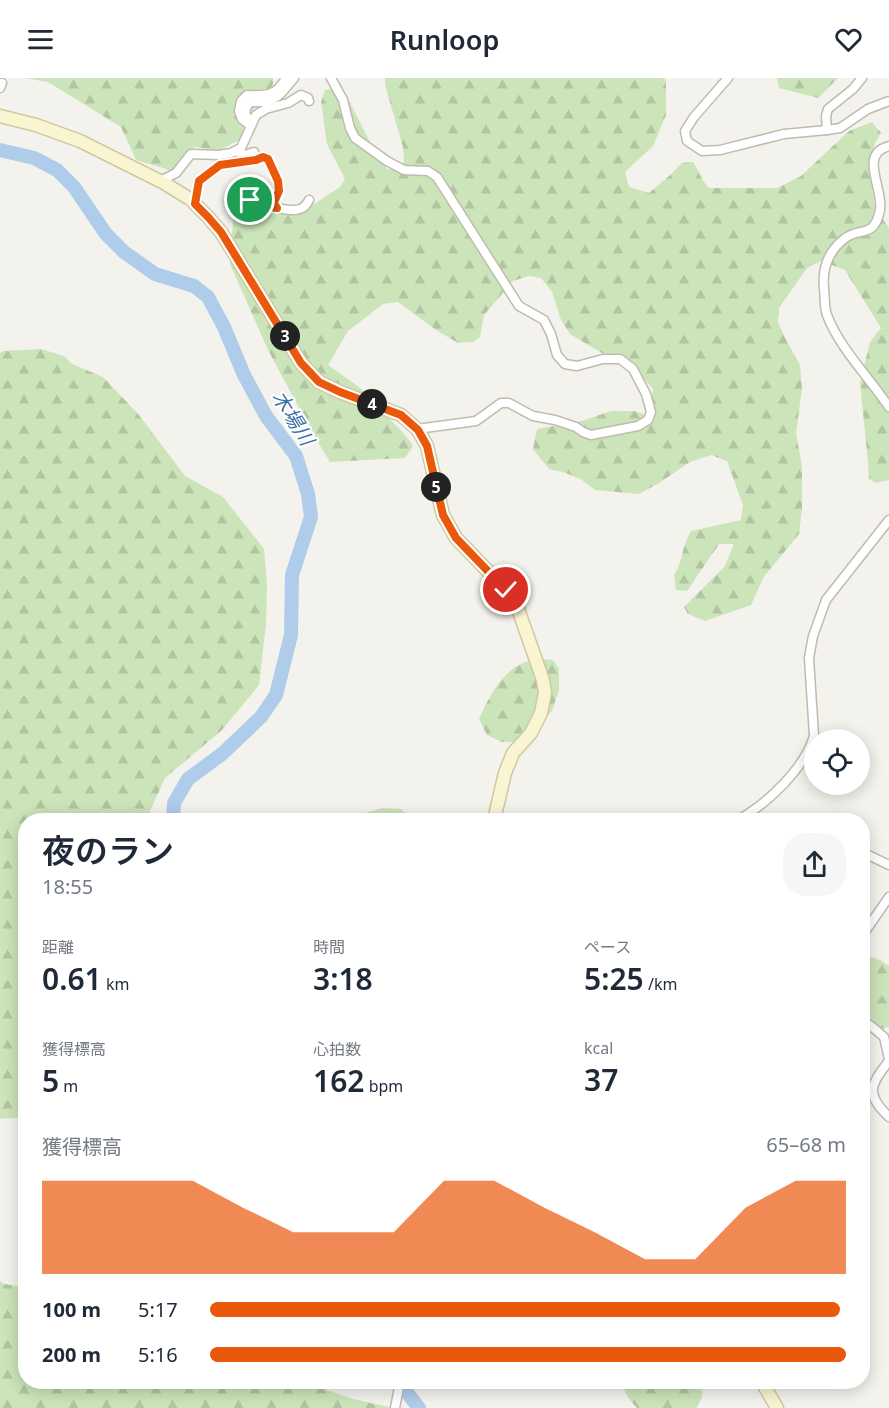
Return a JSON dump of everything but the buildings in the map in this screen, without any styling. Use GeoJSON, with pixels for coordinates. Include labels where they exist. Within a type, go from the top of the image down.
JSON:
{"type":"FeatureCollection","features":[{"type":"Feature","properties":{"kind":"street"},"geometry":{"type":"LineString","coordinates":[[252,124],[242,119],[238,111],[241,101],[247,95],[272,94],[282,86],[286,78]]}},
{"type":"Feature","properties":{"kind":"street"},"geometry":{"type":"LineString","coordinates":[[252,124],[245,115],[249,103],[266,102],[276,98],[294,78]]}},
{"type":"Feature","properties":{"kind":"street"},"geometry":{"type":"LineString","coordinates":[[331,78],[343,100],[355,138],[404,170],[428,171],[437,177],[519,306],[544,320],[557,355],[565,364],[577,366],[603,359],[620,359],[633,369],[646,394],[651,412],[648,420],[638,426],[591,435],[555,420],[533,416],[509,403],[501,403],[476,421],[417,429]]}},
{"type":"Feature","properties":{"kind":"street"},"geometry":{"type":"LineString","coordinates":[[728,78],[694,117],[686,131],[687,141],[702,151],[720,150],[784,134],[840,128],[868,109],[889,101]]}},
{"type":"Feature","properties":{"kind":"street"},"geometry":{"type":"LineString","coordinates":[[827,130],[828,109],[853,89],[862,78]]}},
{"type":"Feature","properties":{"kind":"street"},"geometry":{"type":"LineString","coordinates":[[160,181],[176,173],[191,154],[219,155],[241,148],[256,115],[266,109],[288,103],[301,95],[309,101]]}},
{"type":"Feature","properties":{"kind":"street"},"geometry":{"type":"LineString","coordinates":[[0,116],[36,125],[80,141],[160,181],[190,199],[221,232],[301,363],[319,382],[401,415],[417,429],[427,446],[443,515],[456,538],[506,590],[518,609],[543,680],[545,693],[541,713],[531,733],[513,753],[505,773],[496,813]]}},
{"type":"Feature","properties":{"kind":"street"},"geometry":{"type":"LineString","coordinates":[[889,146],[878,150],[873,166],[881,203],[878,222],[867,231],[846,236],[835,247],[824,266],[823,281],[826,313],[835,332],[889,406]]}},
{"type":"Feature","properties":{"kind":"street"},"geometry":{"type":"LineString","coordinates":[[233,152],[245,155],[254,152]]}},
{"type":"Feature","properties":{"kind":"street"},"geometry":{"type":"LineString","coordinates":[[233,152],[234,163]]}},
{"type":"Feature","properties":{"kind":"street"},"geometry":{"type":"LineString","coordinates":[[195,204],[199,181],[220,165],[263,157],[268,159],[278,181],[279,191],[274,204],[268,207],[256,200],[250,200]]}},
{"type":"Feature","properties":{"kind":"street"},"geometry":{"type":"LineString","coordinates":[[259,185],[263,196],[274,204],[299,210],[306,207],[309,200]]}},
{"type":"Feature","properties":{"kind":"street"},"geometry":{"type":"LineString","coordinates":[[747,813],[781,788],[812,746],[814,736],[809,658],[821,611],[831,593],[889,520]]}},
{"type":"Feature","properties":{"kind":"street"},"geometry":{"type":"LineString","coordinates":[[870,855],[889,865]]}},
{"type":"Feature","properties":{"kind":"street"},"geometry":{"type":"LineString","coordinates":[[870,924],[889,897]]}},
{"type":"Feature","properties":{"kind":"street"},"geometry":{"type":"LineString","coordinates":[[870,1025],[884,1037],[889,1060],[878,1075],[872,1089],[877,1105],[889,1117]]}},
{"type":"Feature","properties":{"kind":"street"},"geometry":{"type":"LineString","coordinates":[[395,1408],[399,1389]]}},
{"type":"Feature","properties":{"kind":"street"},"geometry":{"type":"LineString","coordinates":[[766,1389],[777,1408]]}},
{"type":"Feature","properties":{"kind":"green space"},"geometry":{"type":"Polygon","coordinates":[[[25,78],[273,78],[273,84],[263,101],[249,113],[241,139],[220,150],[194,147],[173,171],[136,160],[121,127],[48,82],[25,78]]]}},
{"type":"Feature","properties":{"kind":"green space"},"geometry":{"type":"Polygon","coordinates":[[[385,78],[664,78],[666,81],[666,115],[653,146],[625,172],[629,187],[649,193],[682,163],[693,162],[709,188],[777,188],[801,176],[849,131],[872,122],[881,133],[875,143],[870,169],[875,208],[889,228],[889,480],[876,483],[869,479],[860,383],[870,342],[881,328],[845,270],[821,261],[807,268],[779,308],[778,322],[800,365],[802,389],[796,433],[802,466],[802,508],[799,534],[763,578],[751,605],[705,621],[688,614],[684,607],[725,566],[734,544],[719,544],[687,591],[676,590],[674,575],[691,531],[741,520],[743,505],[727,461],[711,455],[690,462],[639,494],[595,490],[582,480],[549,469],[533,449],[537,429],[582,421],[611,411],[634,411],[649,416],[653,389],[642,377],[570,334],[561,320],[552,292],[541,278],[529,276],[513,281],[484,315],[480,337],[473,342],[458,343],[398,302],[383,304],[348,331],[328,365],[359,387],[413,446],[405,458],[330,462],[268,350],[230,264],[233,220],[242,209],[296,216],[340,187],[345,179],[327,144],[321,102],[325,90],[342,87],[375,152],[388,170],[404,162],[403,147],[385,78]]]}},
{"type":"Feature","properties":{"kind":"green space"},"geometry":{"type":"Polygon","coordinates":[[[777,78],[838,78],[818,98],[779,88],[777,78]]]}},
{"type":"Feature","properties":{"kind":"green space"},"geometry":{"type":"Polygon","coordinates":[[[41,349],[64,356],[72,364],[103,377],[139,415],[185,476],[223,497],[264,549],[267,583],[266,624],[259,685],[222,730],[165,778],[149,813],[18,813],[18,1118],[0,1119],[0,353],[41,349]]]}},
{"type":"Feature","properties":{"kind":"green space"},"geometry":{"type":"Polygon","coordinates":[[[540,659],[553,660],[559,669],[559,690],[552,711],[535,731],[518,742],[502,742],[487,735],[479,719],[496,688],[514,668],[540,659]]]}},
{"type":"Feature","properties":{"kind":"green space"},"geometry":{"type":"Polygon","coordinates":[[[383,808],[401,809],[406,813],[365,813],[383,808]]]}},
{"type":"Feature","properties":{"kind":"green space"},"geometry":{"type":"Polygon","coordinates":[[[870,957],[889,966],[889,1027],[870,1032],[870,957]]]}},
{"type":"Feature","properties":{"kind":"green space"},"geometry":{"type":"Polygon","coordinates":[[[0,1281],[4,1284],[18,1286],[18,1389],[324,1389],[353,1399],[393,1408],[0,1408],[0,1281]]]}},
{"type":"Feature","properties":{"kind":"green space"},"geometry":{"type":"Polygon","coordinates":[[[624,1389],[701,1389],[702,1397],[696,1408],[637,1408],[624,1389]]]}},
{"type":"Feature","properties":{"kind":"waterway","name":"木場川"},"geometry":{"type":"LineString","coordinates":[[0,150],[34,158],[57,170],[74,187],[106,234],[124,252],[155,274],[194,286],[208,297],[224,327],[244,375],[266,416],[296,456],[308,494],[311,517],[292,575],[291,635],[276,695],[261,717],[222,754],[188,779],[174,803],[173,813]]}},
{"type":"Feature","properties":{"kind":"waterway","name":"木場川"},"geometry":{"type":"LineString","coordinates":[[404,1389],[419,1408]]}},
{"type":"Feature","properties":{"kind":"route"},"geometry":{"type":"LineString","coordinates":[[250,200],[277,208],[272,200],[275,200],[279,191],[278,181],[268,159],[263,157],[220,165],[199,181],[195,204],[221,232],[301,363],[319,382],[401,415],[418,430],[427,446],[443,515],[456,538],[506,590]]}}]}
